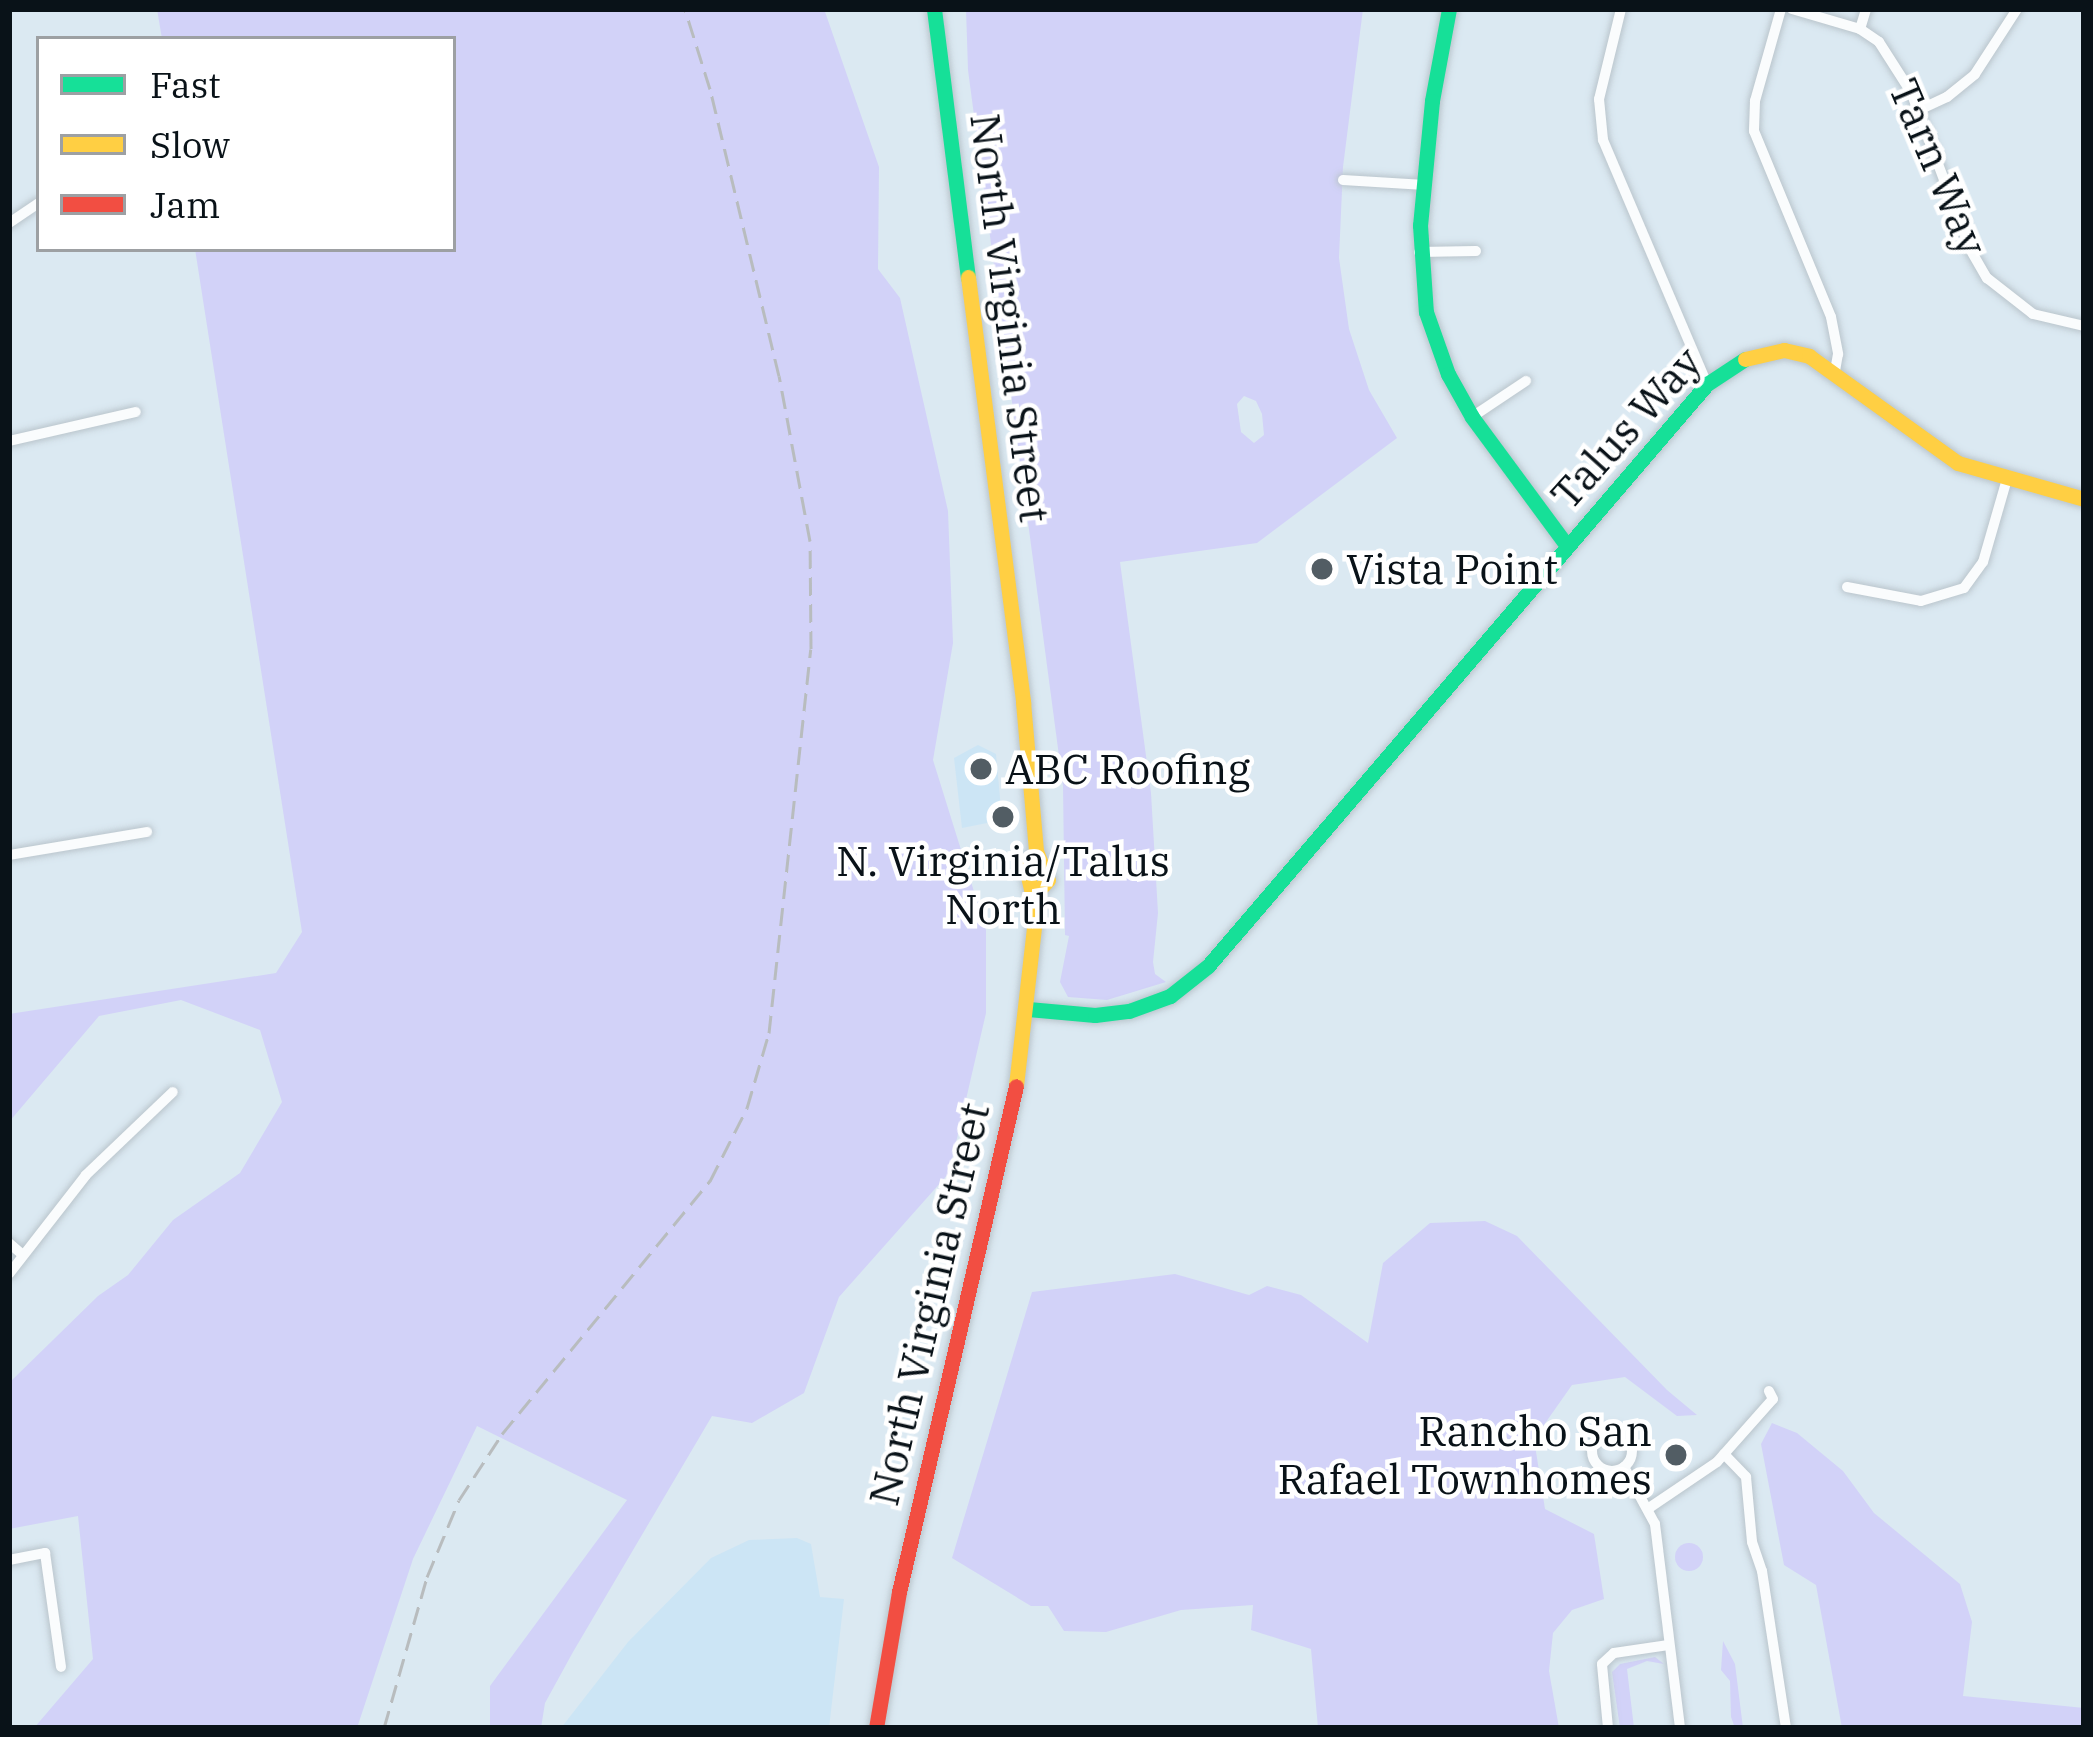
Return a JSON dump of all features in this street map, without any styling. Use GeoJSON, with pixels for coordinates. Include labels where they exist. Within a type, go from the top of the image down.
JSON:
{"type":"FeatureCollection","features":[{"type":"Feature","properties":{"kind":"street","name":"North Virginia Street"},"geometry":{"type":"LineString","coordinates":[[876,1728],[890,1630],[1009,1126],[1028,1009],[1036,893],[1026,880],[1026,868],[1036,851],[1023,702],[934,9]]}},
{"type":"Feature","properties":{"kind":"street"},"geometry":{"type":"LineString","coordinates":[[1449,9],[1419,252],[1435,342],[1472,417],[1551,531],[1568,546]]}},
{"type":"Feature","properties":{"kind":"street"},"geometry":{"type":"LineString","coordinates":[[1621,9],[1599,99],[1603,140],[1707,384]]}},
{"type":"Feature","properties":{"kind":"street"},"geometry":{"type":"LineString","coordinates":[[1781,9],[1755,101],[1754,131],[1832,317],[1838,355],[1835,370]]}},
{"type":"Feature","properties":{"kind":"street"},"geometry":{"type":"LineString","coordinates":[[1792,9],[1860,29],[1866,9]]}},
{"type":"Feature","properties":{"kind":"street"},"geometry":{"type":"LineString","coordinates":[[1918,110],[1947,97],[1975,74],[2017,9]]}},
{"type":"Feature","properties":{"kind":"street","name":"Tarn Way"},"geometry":{"type":"LineString","coordinates":[[1860,29],[1887,53],[1918,110],[1970,249],[1987,278],[2033,314],[2084,326]]}},
{"type":"Feature","properties":{"kind":"street"},"geometry":{"type":"LineString","coordinates":[[1343,180],[1425,185]]}},
{"type":"Feature","properties":{"kind":"street"},"geometry":{"type":"LineString","coordinates":[[9,224],[36,205]]}},
{"type":"Feature","properties":{"kind":"street"},"geometry":{"type":"LineString","coordinates":[[1419,252],[1476,250]]}},
{"type":"Feature","properties":{"kind":"street","name":"Talus Way"},"geometry":{"type":"LineString","coordinates":[[1028,1009],[1114,1014],[1151,1004],[1187,984],[1233,938],[1707,384],[1738,361],[1768,351],[1797,352],[1835,370],[1941,453],[2007,479],[2084,500]]}},
{"type":"Feature","properties":{"kind":"street"},"geometry":{"type":"LineString","coordinates":[[1472,417],[1526,381]]}},
{"type":"Feature","properties":{"kind":"street"},"geometry":{"type":"LineString","coordinates":[[9,441],[136,412]]}},
{"type":"Feature","properties":{"kind":"street"},"geometry":{"type":"LineString","coordinates":[[1847,587],[1921,601],[1964,588],[1983,562],[2007,479]]}},
{"type":"Feature","properties":{"kind":"street"},"geometry":{"type":"LineString","coordinates":[[9,854],[147,832]]}},
{"type":"Feature","properties":{"kind":"street"},"geometry":{"type":"LineString","coordinates":[[9,1274],[86,1175],[173,1092]]}},
{"type":"Feature","properties":{"kind":"street"},"geometry":{"type":"LineString","coordinates":[[9,1244],[23,1255]]}},
{"type":"Feature","properties":{"kind":"street"},"geometry":{"type":"LineString","coordinates":[[1649,1508],[1724,1454],[1773,1400],[1769,1390]]}},
{"type":"Feature","properties":{"kind":"street"},"geometry":{"type":"LineString","coordinates":[[1724,1454],[1746,1478],[1752,1542],[1762,1571],[1786,1728]]}},
{"type":"Feature","properties":{"kind":"street"},"geometry":{"type":"LineString","coordinates":[[1624,1467],[1649,1508],[1659,1542],[1680,1728]]}},
{"type":"Feature","properties":{"kind":"street"},"geometry":{"type":"LineString","coordinates":[[9,1560],[45,1553],[61,1667]]}},
{"type":"Feature","properties":{"kind":"street"},"geometry":{"type":"LineString","coordinates":[[1608,1728],[1602,1664],[1614,1653],[1668,1645]]}},
{"type":"Feature","properties":{"kind":"shaded area"},"geometry":{"type":"Polygon","coordinates":[[[157,9],[824,9],[879,167],[878,269],[900,298],[948,511],[953,643],[933,760],[986,930],[986,1013],[949,1173],[839,1297],[804,1393],[752,1423],[712,1416],[545,1703],[541,1728],[490,1728],[490,1686],[627,1500],[477,1426],[413,1559],[357,1728],[34,1728],[93,1659],[78,1516],[9,1529],[9,1383],[98,1296],[128,1275],[173,1220],[240,1173],[282,1102],[260,1030],[181,1000],[99,1016],[9,1122],[9,1014],[276,973],[302,932],[195,252],[456,252],[456,36],[162,36],[157,9]]]}},
{"type":"Feature","properties":{"kind":"shaded area"},"geometry":{"type":"Polygon","coordinates":[[[966,9],[1363,9],[1343,167],[1339,258],[1349,329],[1369,390],[1397,438],[1257,543],[1120,562],[1151,793],[1158,913],[1153,962],[1155,974],[1166,982],[1107,1000],[1068,997],[1060,982],[1069,936],[1065,935],[1063,786],[968,70],[966,9]],[[1244,396],[1237,404],[1241,432],[1254,443],[1264,435],[1256,401],[1244,396]]]}},
{"type":"Feature","properties":{"kind":"shaded area"},"geometry":{"type":"Polygon","coordinates":[[[978,745],[996,754],[1002,820],[962,828],[954,758],[978,745]]]}},
{"type":"Feature","properties":{"kind":"shaded area"},"geometry":{"type":"Polygon","coordinates":[[[1485,1221],[1517,1236],[1697,1415],[1677,1416],[1625,1377],[1572,1385],[1534,1439],[1545,1509],[1594,1534],[1604,1599],[1572,1610],[1553,1633],[1549,1671],[1559,1728],[1318,1728],[1311,1649],[1251,1630],[1253,1605],[1181,1610],[1106,1632],[1064,1631],[1048,1606],[1031,1606],[952,1558],[1032,1292],[1175,1274],[1249,1295],[1267,1286],[1301,1295],[1368,1343],[1383,1263],[1430,1223],[1485,1221]]]}},
{"type":"Feature","properties":{"kind":"shaded area"},"geometry":{"type":"Polygon","coordinates":[[[1772,1423],[1797,1433],[1843,1471],[1874,1513],[1960,1584],[1972,1622],[1963,1696],[2084,1708],[2084,1728],[1842,1728],[1816,1585],[1784,1565],[1761,1444],[1772,1423]]]}},
{"type":"Feature","properties":{"kind":"shaded area"},"geometry":{"type":"Polygon","coordinates":[[[797,1538],[811,1544],[820,1597],[844,1599],[829,1728],[561,1728],[628,1642],[711,1558],[749,1540],[797,1538]]]}},
{"type":"Feature","properties":{"kind":"shaded area"},"geometry":{"type":"Polygon","coordinates":[[[1689,1543],[1699,1547],[1703,1557],[1699,1567],[1689,1571],[1679,1567],[1675,1557],[1679,1547],[1689,1543]]]}},
{"type":"Feature","properties":{"kind":"shaded area"},"geometry":{"type":"Polygon","coordinates":[[[1723,1641],[1735,1664],[1743,1728],[1735,1728],[1731,1717],[1730,1681],[1721,1670],[1723,1641]]]}},
{"type":"Feature","properties":{"kind":"shaded area"},"geometry":{"type":"Polygon","coordinates":[[[1655,1657],[1664,1664],[1647,1661],[1627,1669],[1634,1728],[1620,1728],[1612,1672],[1620,1664],[1655,1657]]]}},
{"type":"Feature","properties":{"kind":"railway"},"geometry":{"type":"LineString","coordinates":[[384,1728],[427,1577],[459,1500],[502,1434],[710,1181],[747,1108],[769,1033],[811,649],[810,541],[779,376],[710,89],[685,9]]}},
{"type":"Feature","properties":{"kind":"traffic: fast"},"geometry":{"type":"LineString","coordinates":[[934,9],[968,277]]}},
{"type":"Feature","properties":{"kind":"traffic: fast"},"geometry":{"type":"LineString","coordinates":[[1449,9],[1432,101],[1420,225],[1426,312],[1448,374],[1472,417],[1567,546]]}},
{"type":"Feature","properties":{"kind":"traffic: fast"},"geometry":{"type":"LineString","coordinates":[[1028,1009],[1095,1015],[1129,1011],[1170,996],[1208,966],[1707,384],[1745,359]]}},
{"type":"Feature","properties":{"kind":"traffic: slow"},"geometry":{"type":"LineString","coordinates":[[968,277],[1023,702],[1036,851],[1026,868],[1036,910],[1016,1086]]}},
{"type":"Feature","properties":{"kind":"traffic: slow"},"geometry":{"type":"LineString","coordinates":[[1745,359],[1784,350],[1809,356],[1958,463],[2084,499]]}},
{"type":"Feature","properties":{"kind":"traffic: slow"},"geometry":{"type":"LineString","coordinates":[[1036,851],[1048,880],[1036,893]]}},
{"type":"Feature","properties":{"kind":"traffic: jam"},"geometry":{"type":"LineString","coordinates":[[876,1728],[899,1592],[1016,1086]]}},
{"type":"Feature","properties":{"kind":"place","name":"Vista Point"},"geometry":{"type":"Point","coordinates":[1322,569]}},
{"type":"Feature","properties":{"kind":"place","name":"ABC Roofing"},"geometry":{"type":"Point","coordinates":[981,769]}},
{"type":"Feature","properties":{"kind":"place","name":"N. Virginia/Talus North"},"geometry":{"type":"Point","coordinates":[1003,817]}},
{"type":"Feature","properties":{"kind":"place","name":"Rancho San Rafael Townhomes"},"geometry":{"type":"Point","coordinates":[1676,1455]}}]}
